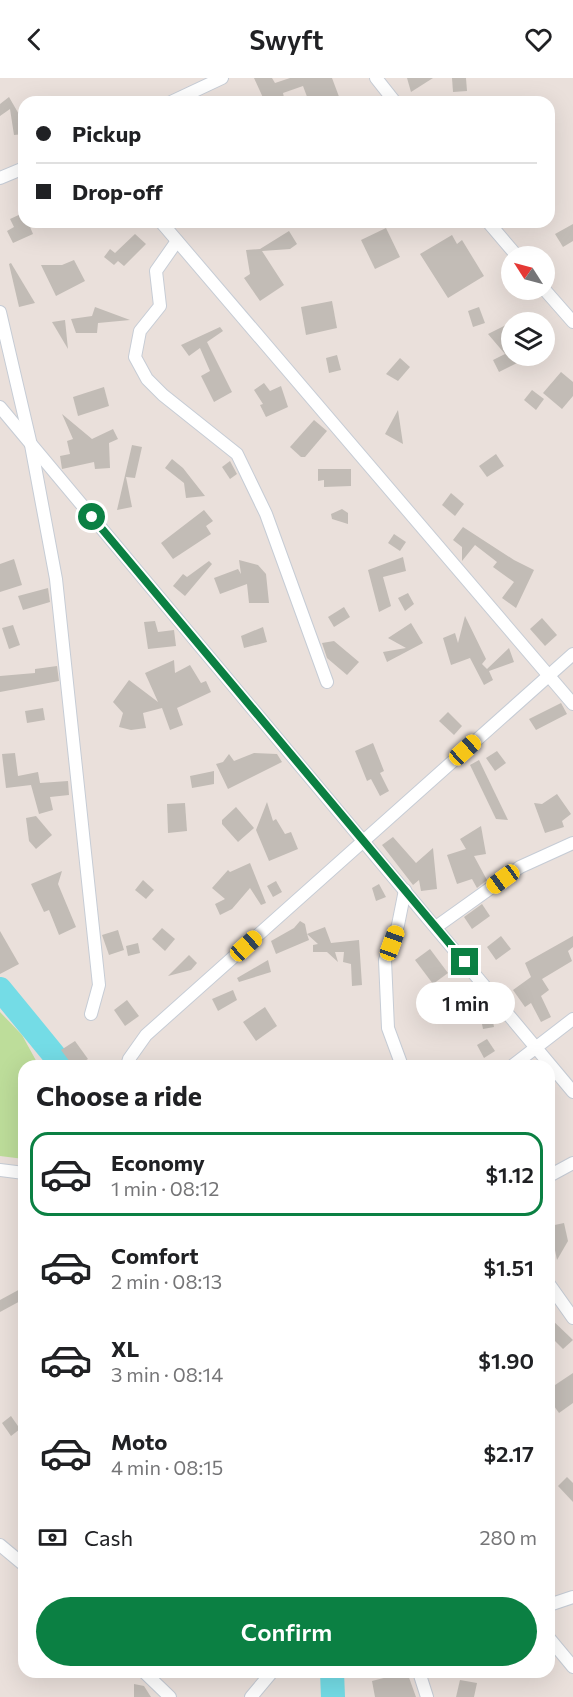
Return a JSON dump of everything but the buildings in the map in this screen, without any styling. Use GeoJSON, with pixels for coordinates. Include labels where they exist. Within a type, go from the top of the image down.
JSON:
{"type":"FeatureCollection","features":[{"type":"Feature","properties":{"kind":"street"},"geometry":{"type":"LineString","coordinates":[[184,96],[222,78]]}},
{"type":"Feature","properties":{"kind":"street"},"geometry":{"type":"LineString","coordinates":[[376,78],[390,96]]}},
{"type":"Feature","properties":{"kind":"street"},"geometry":{"type":"LineString","coordinates":[[0,177],[18,170]]}},
{"type":"Feature","properties":{"kind":"street"},"geometry":{"type":"LineString","coordinates":[[166,228],[573,704]]}},
{"type":"Feature","properties":{"kind":"street"},"geometry":{"type":"LineString","coordinates":[[493,228],[508,246]]}},
{"type":"Feature","properties":{"kind":"street"},"geometry":{"type":"LineString","coordinates":[[177,241],[156,271],[160,306],[140,331],[135,357],[147,379],[163,396],[237,454],[266,514],[327,682]]}},
{"type":"Feature","properties":{"kind":"street"},"geometry":{"type":"LineString","coordinates":[[554,300],[573,322]]}},
{"type":"Feature","properties":{"kind":"street"},"geometry":{"type":"LineString","coordinates":[[0,312],[31,445],[56,579],[99,985],[91,1014]]}},
{"type":"Feature","properties":{"kind":"street"},"geometry":{"type":"LineString","coordinates":[[0,407],[547,1060]]}},
{"type":"Feature","properties":{"kind":"street"},"geometry":{"type":"LineString","coordinates":[[129,1060],[146,1035],[573,654]]}},
{"type":"Feature","properties":{"kind":"street"},"geometry":{"type":"LineString","coordinates":[[436,927],[520,867],[573,843]]}},
{"type":"Feature","properties":{"kind":"street"},"geometry":{"type":"LineString","coordinates":[[400,1060],[388,1028],[385,960],[398,925],[405,890]]}},
{"type":"Feature","properties":{"kind":"street"},"geometry":{"type":"LineString","coordinates":[[520,1060],[573,1019]]}},
{"type":"Feature","properties":{"kind":"street"},"geometry":{"type":"LineString","coordinates":[[555,1070],[573,1092]]}},
{"type":"Feature","properties":{"kind":"street"},"geometry":{"type":"LineString","coordinates":[[555,1173],[573,1163]]}},
{"type":"Feature","properties":{"kind":"street"},"geometry":{"type":"LineString","coordinates":[[0,1179],[5,1171]]}},
{"type":"Feature","properties":{"kind":"street"},"geometry":{"type":"LineString","coordinates":[[555,1292],[573,1318]]}},
{"type":"Feature","properties":{"kind":"street"},"geometry":{"type":"LineString","coordinates":[[0,1545],[18,1560]]}},
{"type":"Feature","properties":{"kind":"street"},"geometry":{"type":"LineString","coordinates":[[555,1603],[573,1597]]}},
{"type":"Feature","properties":{"kind":"street"},"geometry":{"type":"LineString","coordinates":[[555,1645],[573,1667]]}},
{"type":"Feature","properties":{"kind":"street"},"geometry":{"type":"LineString","coordinates":[[150,1678],[170,1697]]}},
{"type":"Feature","properties":{"kind":"street"},"geometry":{"type":"LineString","coordinates":[[251,1697],[267,1678]]}},
{"type":"Feature","properties":{"kind":"street"},"geometry":{"type":"LineString","coordinates":[[421,1678],[427,1697]]}},
{"type":"Feature","properties":{"kind":"green space"},"geometry":{"type":"Polygon","coordinates":[[[0,1012],[22,1035],[36,1060],[18,1060],[18,1158],[0,1156],[0,1012]]]}},
{"type":"Feature","properties":{"kind":"waterway"},"geometry":{"type":"LineString","coordinates":[[0,989],[58,1060]]}},
{"type":"Feature","properties":{"kind":"waterway"},"geometry":{"type":"LineString","coordinates":[[332,1678],[333,1697]]}},
{"type":"Feature","properties":{"kind":"route"},"geometry":{"type":"LineString","coordinates":[[92,517],[465,962]]}}]}
